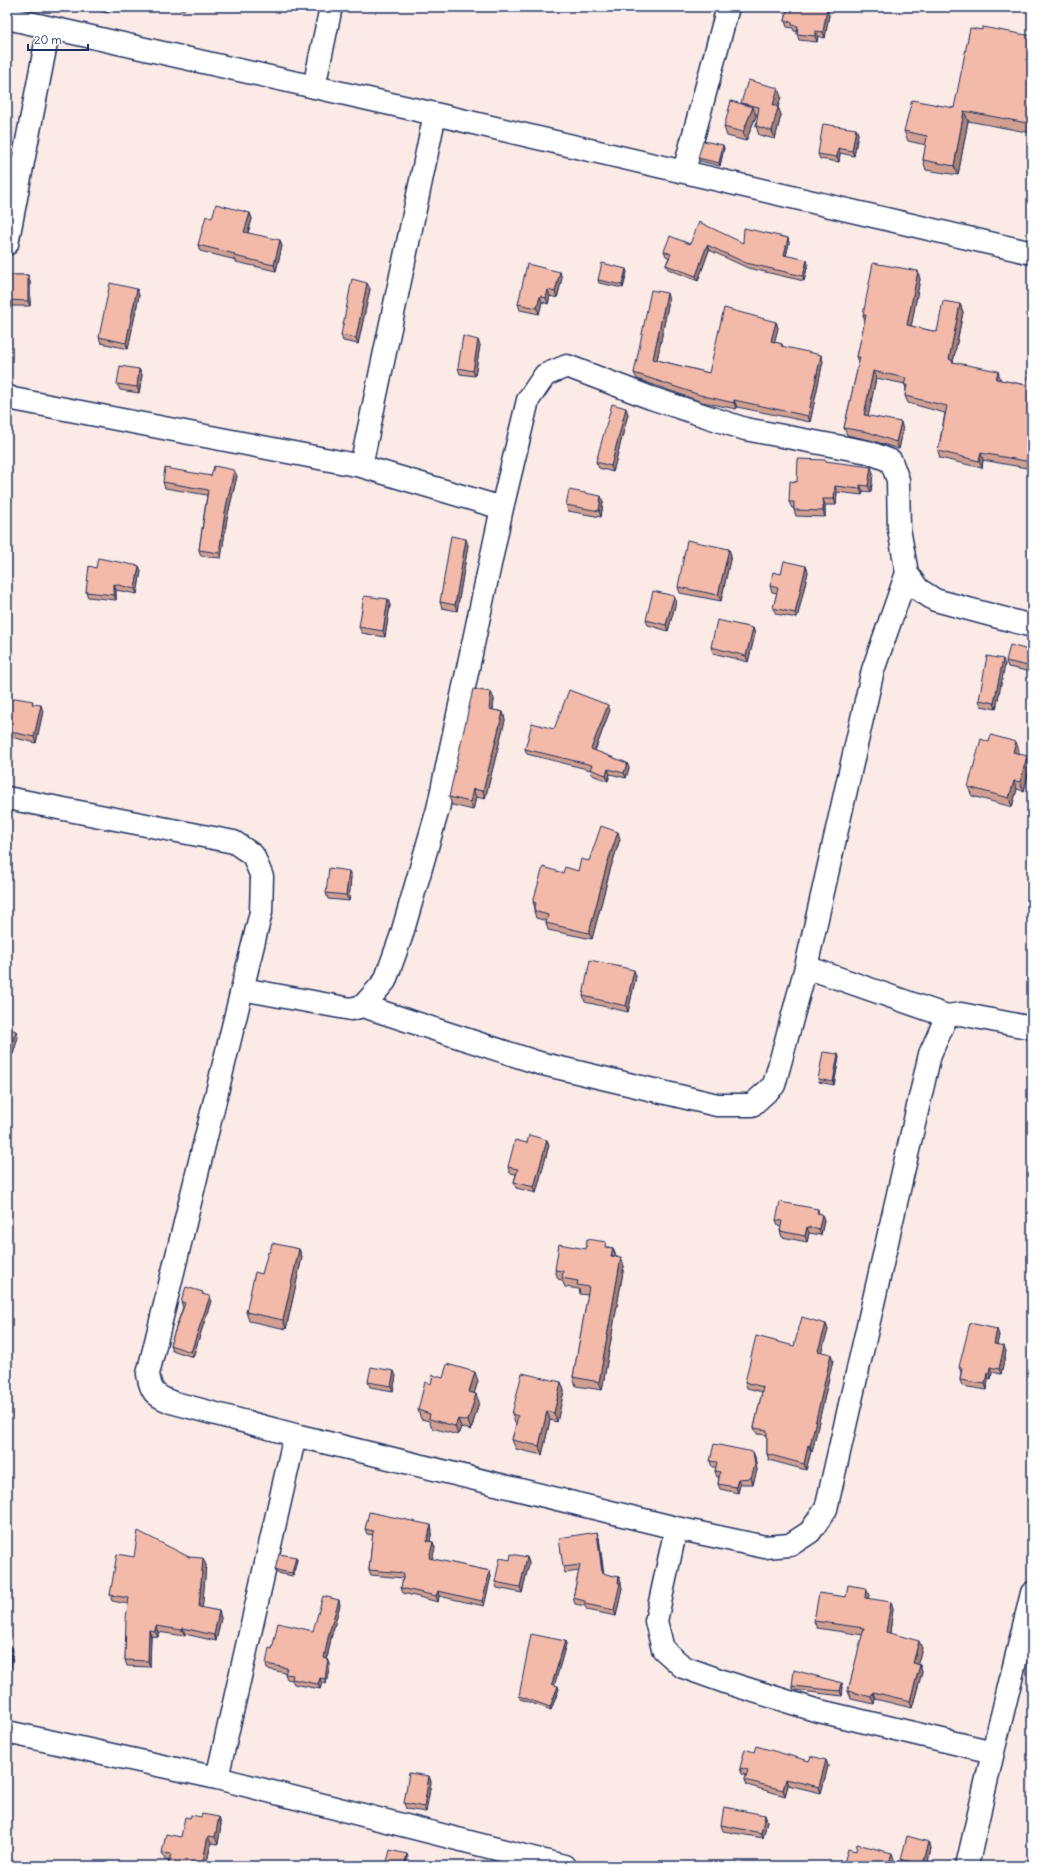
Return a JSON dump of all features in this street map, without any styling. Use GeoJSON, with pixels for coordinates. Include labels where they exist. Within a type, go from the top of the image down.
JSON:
{"type":"FeatureCollection","features":[{"type":"Feature","properties":{"kind":"street"},"geometry":{"type":"LineString","coordinates":[[314,87],[331,7]]}},
{"type":"Feature","properties":{"kind":"street"},"geometry":{"type":"LineString","coordinates":[[684,171],[728,7]]}},
{"type":"Feature","properties":{"kind":"street"},"geometry":{"type":"LineString","coordinates":[[7,18],[684,171],[1032,253]]}},
{"type":"Feature","properties":{"kind":"street"},"geometry":{"type":"LineString","coordinates":[[8,232],[49,28]]}},
{"type":"Feature","properties":{"kind":"street"},"geometry":{"type":"LineString","coordinates":[[361,466],[435,114]]}},
{"type":"Feature","properties":{"kind":"street"},"geometry":{"type":"LineString","coordinates":[[363,1006],[385,981],[401,937],[438,809],[502,508],[528,400],[545,375],[567,366],[651,398],[745,429],[868,452],[891,461],[898,480],[899,529],[907,573],[918,589],[935,600],[1032,626]]}},
{"type":"Feature","properties":{"kind":"street"},"geometry":{"type":"LineString","coordinates":[[7,396],[13,399],[361,466],[502,508]]}},
{"type":"Feature","properties":{"kind":"street"},"geometry":{"type":"LineString","coordinates":[[242,989],[351,1009],[363,1006],[539,1063],[717,1105],[752,1105],[774,1085],[806,967],[873,670],[907,573]]}},
{"type":"Feature","properties":{"kind":"street"},"geometry":{"type":"LineString","coordinates":[[7,798],[234,842],[253,856],[262,877],[261,912],[148,1374],[150,1388],[159,1397],[171,1402],[295,1435],[676,1528],[765,1547],[790,1545],[810,1532],[826,1508],[930,1054],[947,1016]]}},
{"type":"Feature","properties":{"kind":"street"},"geometry":{"type":"LineString","coordinates":[[806,967],[947,1016],[961,1014],[1032,1028]]}},
{"type":"Feature","properties":{"kind":"street"},"geometry":{"type":"LineString","coordinates":[[217,1778],[295,1435]]}},
{"type":"Feature","properties":{"kind":"street"},"geometry":{"type":"LineString","coordinates":[[676,1528],[656,1621],[663,1649],[683,1667],[725,1682],[815,1710],[993,1752]]}},
{"type":"Feature","properties":{"kind":"street"},"geometry":{"type":"LineString","coordinates":[[967,1866],[993,1752],[1032,1596]]}},
{"type":"Feature","properties":{"kind":"street"},"geometry":{"type":"LineString","coordinates":[[7,1732],[217,1778],[563,1866]]}},
{"type":"Feature","properties":{"kind":"building"},"geometry":{"type":"Polygon","coordinates":[[[788,7],[822,7],[827,9],[823,32],[815,31],[815,36],[797,34],[798,26],[792,25],[792,22],[785,21],[788,7]]]}},
{"type":"Feature","properties":{"kind":"building"},"geometry":{"type":"Polygon","coordinates":[[[982,27],[1032,36],[1032,124],[964,111],[954,166],[923,160],[927,136],[904,131],[912,100],[954,108],[970,28],[982,30],[982,27]]]}},
{"type":"Feature","properties":{"kind":"building"},"geometry":{"type":"Polygon","coordinates":[[[748,80],[778,88],[773,105],[778,107],[772,131],[756,126],[759,107],[741,103],[748,80]]]}},
{"type":"Feature","properties":{"kind":"building"},"geometry":{"type":"Polygon","coordinates":[[[731,101],[753,107],[743,132],[724,127],[731,101]]]}},
{"type":"Feature","properties":{"kind":"building"},"geometry":{"type":"Polygon","coordinates":[[[823,124],[856,129],[852,151],[838,148],[837,157],[818,154],[823,124]]]}},
{"type":"Feature","properties":{"kind":"building"},"geometry":{"type":"Polygon","coordinates":[[[703,141],[723,145],[719,163],[698,158],[703,141]]]}},
{"type":"Feature","properties":{"kind":"building"},"geometry":{"type":"Polygon","coordinates":[[[216,204],[250,213],[244,232],[280,240],[274,265],[234,256],[235,254],[198,245],[206,216],[212,218],[216,204]]]}},
{"type":"Feature","properties":{"kind":"building"},"geometry":{"type":"Polygon","coordinates":[[[699,222],[743,243],[744,228],[788,238],[784,255],[807,260],[803,276],[746,263],[707,245],[696,276],[666,265],[671,254],[664,251],[670,236],[690,244],[699,222]]]}},
{"type":"Feature","properties":{"kind":"building"},"geometry":{"type":"Polygon","coordinates":[[[602,263],[626,269],[622,285],[598,280],[602,263]]]}},
{"type":"Feature","properties":{"kind":"building"},"geometry":{"type":"Polygon","coordinates":[[[873,263],[918,271],[907,325],[937,332],[943,301],[960,304],[949,359],[952,360],[952,362],[998,371],[996,379],[1026,385],[1028,376],[1032,377],[1031,462],[981,453],[979,461],[938,451],[947,406],[905,396],[907,385],[904,385],[906,378],[873,371],[864,415],[901,422],[896,442],[868,432],[844,428],[860,357],[857,357],[866,315],[863,315],[873,263]]]}},
{"type":"Feature","properties":{"kind":"building"},"geometry":{"type":"Polygon","coordinates":[[[527,264],[560,272],[555,292],[548,290],[546,298],[540,296],[537,308],[518,304],[527,264]]]}},
{"type":"Feature","properties":{"kind":"building"},"geometry":{"type":"Polygon","coordinates":[[[7,275],[28,275],[28,301],[7,300],[7,275]]]}},
{"type":"Feature","properties":{"kind":"building"},"geometry":{"type":"Polygon","coordinates":[[[352,279],[367,283],[356,338],[341,335],[352,279]]]}},
{"type":"Feature","properties":{"kind":"building"},"geometry":{"type":"Polygon","coordinates":[[[110,283],[137,289],[126,343],[99,337],[110,283]]]}},
{"type":"Feature","properties":{"kind":"building"},"geometry":{"type":"Polygon","coordinates":[[[651,290],[667,293],[653,359],[709,373],[724,308],[776,322],[771,341],[782,344],[781,346],[821,355],[808,416],[734,400],[734,403],[700,395],[634,373],[651,290]]]}},
{"type":"Feature","properties":{"kind":"building"},"geometry":{"type":"Polygon","coordinates":[[[463,336],[478,340],[473,371],[458,368],[463,336]]]}},
{"type":"Feature","properties":{"kind":"building"},"geometry":{"type":"Polygon","coordinates":[[[120,366],[139,369],[137,387],[117,384],[120,366]]]}},
{"type":"Feature","properties":{"kind":"building"},"geometry":{"type":"Polygon","coordinates":[[[612,404],[626,408],[611,466],[596,462],[612,404]]]}},
{"type":"Feature","properties":{"kind":"building"},"geometry":{"type":"Polygon","coordinates":[[[798,459],[825,460],[871,467],[868,486],[860,485],[860,489],[835,486],[834,499],[823,499],[823,511],[794,510],[794,502],[789,502],[790,481],[797,482],[798,459]]]}},
{"type":"Feature","properties":{"kind":"building"},"geometry":{"type":"Polygon","coordinates":[[[214,466],[234,470],[225,512],[219,553],[199,550],[208,490],[163,482],[165,468],[211,476],[214,466]]]}},
{"type":"Feature","properties":{"kind":"building"},"geometry":{"type":"Polygon","coordinates":[[[569,490],[601,496],[599,511],[566,505],[569,490]]]}},
{"type":"Feature","properties":{"kind":"building"},"geometry":{"type":"Polygon","coordinates":[[[451,536],[466,539],[455,605],[440,602],[451,536]]]}},
{"type":"Feature","properties":{"kind":"building"},"geometry":{"type":"Polygon","coordinates":[[[687,540],[729,549],[718,595],[678,587],[687,540]]]}},
{"type":"Feature","properties":{"kind":"building"},"geometry":{"type":"Polygon","coordinates":[[[98,558],[139,566],[135,589],[114,584],[114,595],[86,592],[89,566],[96,568],[98,558]]]}},
{"type":"Feature","properties":{"kind":"building"},"geometry":{"type":"Polygon","coordinates":[[[784,561],[806,566],[795,613],[773,608],[778,588],[770,586],[773,572],[781,574],[784,561]]]}},
{"type":"Feature","properties":{"kind":"building"},"geometry":{"type":"Polygon","coordinates":[[[653,591],[674,596],[666,625],[646,620],[653,591]]]}},
{"type":"Feature","properties":{"kind":"building"},"geometry":{"type":"Polygon","coordinates":[[[364,596],[388,599],[383,631],[359,627],[364,596]]]}},
{"type":"Feature","properties":{"kind":"building"},"geometry":{"type":"Polygon","coordinates":[[[717,620],[753,628],[746,656],[711,647],[717,620]]]}},
{"type":"Feature","properties":{"kind":"building"},"geometry":{"type":"Polygon","coordinates":[[[1010,645],[1032,651],[1032,667],[1006,661],[1010,645]]]}},
{"type":"Feature","properties":{"kind":"building"},"geometry":{"type":"Polygon","coordinates":[[[987,656],[1003,659],[994,703],[979,700],[987,656]]]}},
{"type":"Feature","properties":{"kind":"building"},"geometry":{"type":"Polygon","coordinates":[[[473,689],[491,692],[489,709],[503,712],[483,791],[473,789],[470,802],[449,797],[473,689]]]}},
{"type":"Feature","properties":{"kind":"building"},"geometry":{"type":"Polygon","coordinates":[[[569,690],[608,705],[591,749],[627,763],[624,773],[608,769],[606,775],[590,769],[592,765],[525,749],[532,723],[554,729],[569,690]]]}},
{"type":"Feature","properties":{"kind":"building"},"geometry":{"type":"Polygon","coordinates":[[[8,698],[33,701],[32,704],[41,705],[34,737],[7,731],[8,698]]]}},
{"type":"Feature","properties":{"kind":"building"},"geometry":{"type":"Polygon","coordinates":[[[991,735],[1016,742],[1013,752],[1027,756],[1020,782],[1014,781],[1009,798],[968,787],[981,739],[989,742],[991,735]]]}},
{"type":"Feature","properties":{"kind":"building"},"geometry":{"type":"Polygon","coordinates":[[[601,826],[618,832],[607,864],[589,933],[546,923],[548,915],[534,911],[536,903],[533,902],[543,867],[563,873],[565,867],[578,871],[581,859],[589,861],[601,826]]]}},
{"type":"Feature","properties":{"kind":"building"},"geometry":{"type":"Polygon","coordinates":[[[329,868],[349,871],[346,895],[326,893],[329,868]]]}},
{"type":"Feature","properties":{"kind":"building"},"geometry":{"type":"Polygon","coordinates":[[[590,960],[634,970],[626,1006],[583,996],[590,960]]]}},
{"type":"Feature","properties":{"kind":"building"},"geometry":{"type":"Polygon","coordinates":[[[7,1028],[16,1031],[10,1048],[7,1047],[7,1028]]]}},
{"type":"Feature","properties":{"kind":"building"},"geometry":{"type":"Polygon","coordinates":[[[823,1052],[838,1054],[833,1082],[818,1079],[823,1052]]]}},
{"type":"Feature","properties":{"kind":"building"},"geometry":{"type":"Polygon","coordinates":[[[529,1135],[547,1140],[534,1187],[514,1182],[518,1169],[508,1167],[515,1140],[527,1143],[529,1135]]]}},
{"type":"Feature","properties":{"kind":"building"},"geometry":{"type":"Polygon","coordinates":[[[780,1202],[818,1209],[817,1213],[822,1214],[819,1229],[807,1227],[805,1236],[780,1231],[782,1221],[776,1220],[780,1202]]]}},
{"type":"Feature","properties":{"kind":"building"},"geometry":{"type":"Polygon","coordinates":[[[587,1239],[606,1242],[605,1247],[613,1248],[611,1256],[621,1257],[599,1382],[573,1377],[589,1287],[577,1285],[578,1281],[562,1278],[563,1271],[555,1270],[559,1244],[586,1249],[587,1239]]]}},
{"type":"Feature","properties":{"kind":"building"},"geometry":{"type":"Polygon","coordinates":[[[272,1243],[299,1249],[283,1320],[246,1312],[255,1272],[262,1274],[272,1243]]]}},
{"type":"Feature","properties":{"kind":"building"},"geometry":{"type":"Polygon","coordinates":[[[186,1287],[203,1292],[202,1294],[210,1296],[191,1352],[170,1345],[185,1303],[181,1302],[186,1287]]]}},
{"type":"Feature","properties":{"kind":"building"},"geometry":{"type":"Polygon","coordinates":[[[802,1317],[826,1324],[818,1351],[831,1354],[810,1446],[808,1445],[804,1464],[767,1454],[767,1430],[754,1428],[763,1387],[745,1382],[756,1336],[794,1346],[802,1317]]]}},
{"type":"Feature","properties":{"kind":"building"},"geometry":{"type":"Polygon","coordinates":[[[970,1323],[997,1329],[994,1344],[1004,1346],[999,1369],[990,1367],[985,1384],[960,1380],[962,1368],[959,1367],[970,1323]]]}},
{"type":"Feature","properties":{"kind":"building"},"geometry":{"type":"Polygon","coordinates":[[[447,1364],[475,1372],[469,1392],[476,1394],[468,1421],[458,1419],[455,1426],[429,1419],[430,1414],[418,1410],[425,1382],[431,1384],[433,1375],[443,1378],[447,1364]]]}},
{"type":"Feature","properties":{"kind":"building"},"geometry":{"type":"Polygon","coordinates":[[[371,1367],[394,1371],[391,1386],[368,1382],[371,1367]]]}},
{"type":"Feature","properties":{"kind":"building"},"geometry":{"type":"Polygon","coordinates":[[[522,1373],[561,1382],[554,1413],[547,1411],[539,1446],[512,1440],[518,1416],[512,1414],[522,1373]]]}},
{"type":"Feature","properties":{"kind":"building"},"geometry":{"type":"Polygon","coordinates":[[[714,1444],[753,1452],[755,1464],[751,1478],[738,1479],[736,1487],[718,1484],[720,1472],[715,1471],[717,1462],[710,1461],[714,1444]]]}},
{"type":"Feature","properties":{"kind":"building"},"geometry":{"type":"Polygon","coordinates":[[[369,1512],[431,1525],[427,1541],[433,1542],[429,1558],[490,1571],[482,1601],[438,1591],[436,1596],[401,1588],[404,1573],[369,1570],[373,1531],[365,1529],[369,1512]]]}},
{"type":"Feature","properties":{"kind":"building"},"geometry":{"type":"Polygon","coordinates":[[[138,1531],[189,1557],[203,1558],[199,1607],[219,1611],[214,1635],[183,1628],[182,1630],[156,1626],[155,1631],[149,1630],[148,1661],[125,1660],[126,1618],[129,1598],[110,1595],[117,1554],[134,1557],[138,1531]]]}},
{"type":"Feature","properties":{"kind":"building"},"geometry":{"type":"Polygon","coordinates":[[[597,1532],[602,1573],[619,1577],[618,1583],[620,1583],[614,1610],[585,1604],[585,1601],[573,1598],[580,1565],[563,1567],[559,1538],[597,1532]]]}},
{"type":"Feature","properties":{"kind":"building"},"geometry":{"type":"Polygon","coordinates":[[[279,1554],[296,1557],[292,1573],[275,1570],[279,1554]]]}},
{"type":"Feature","properties":{"kind":"building"},"geometry":{"type":"Polygon","coordinates":[[[511,1554],[527,1557],[520,1587],[495,1582],[500,1558],[510,1560],[511,1554]]]}},
{"type":"Feature","properties":{"kind":"building"},"geometry":{"type":"Polygon","coordinates":[[[848,1585],[866,1588],[865,1598],[891,1602],[886,1632],[919,1641],[913,1663],[920,1665],[910,1701],[873,1692],[871,1697],[848,1691],[864,1628],[814,1621],[819,1593],[846,1597],[848,1585]]]}},
{"type":"Feature","properties":{"kind":"building"},"geometry":{"type":"Polygon","coordinates":[[[323,1596],[339,1600],[329,1633],[324,1658],[328,1659],[325,1679],[320,1678],[318,1684],[292,1679],[293,1675],[285,1674],[287,1668],[266,1664],[269,1648],[272,1649],[278,1623],[313,1631],[323,1596]]]}},
{"type":"Feature","properties":{"kind":"building"},"geometry":{"type":"Polygon","coordinates":[[[531,1634],[565,1641],[552,1684],[558,1686],[550,1707],[519,1696],[531,1634]]]}},
{"type":"Feature","properties":{"kind":"building"},"geometry":{"type":"Polygon","coordinates":[[[7,1647],[12,1647],[8,1682],[7,1682],[7,1647]]]}},
{"type":"Feature","properties":{"kind":"building"},"geometry":{"type":"Polygon","coordinates":[[[794,1670],[842,1683],[840,1691],[792,1686],[794,1670]]]}},
{"type":"Feature","properties":{"kind":"building"},"geometry":{"type":"Polygon","coordinates":[[[756,1746],[809,1761],[811,1756],[826,1760],[819,1787],[786,1779],[783,1790],[745,1780],[748,1770],[740,1768],[745,1749],[754,1752],[756,1746]]]}},
{"type":"Feature","properties":{"kind":"building"},"geometry":{"type":"Polygon","coordinates":[[[409,1773],[429,1776],[424,1807],[404,1803],[409,1773]]]}},
{"type":"Feature","properties":{"kind":"building"},"geometry":{"type":"Polygon","coordinates":[[[724,1807],[765,1815],[761,1833],[721,1825],[724,1807]]]}},
{"type":"Feature","properties":{"kind":"building"},"geometry":{"type":"Polygon","coordinates":[[[202,1814],[219,1817],[215,1837],[208,1836],[202,1866],[168,1866],[171,1854],[162,1853],[166,1834],[181,1837],[185,1817],[190,1818],[191,1815],[201,1817],[202,1814]]]}},
{"type":"Feature","properties":{"kind":"building"},"geometry":{"type":"Polygon","coordinates":[[[907,1836],[929,1842],[923,1865],[901,1859],[907,1836]]]}},
{"type":"Feature","properties":{"kind":"building"},"geometry":{"type":"Polygon","coordinates":[[[857,1844],[892,1853],[888,1866],[843,1866],[848,1849],[856,1851],[857,1844]]]}},
{"type":"Feature","properties":{"kind":"building"},"geometry":{"type":"Polygon","coordinates":[[[390,1850],[407,1854],[404,1866],[386,1866],[390,1850]]]}}]}
